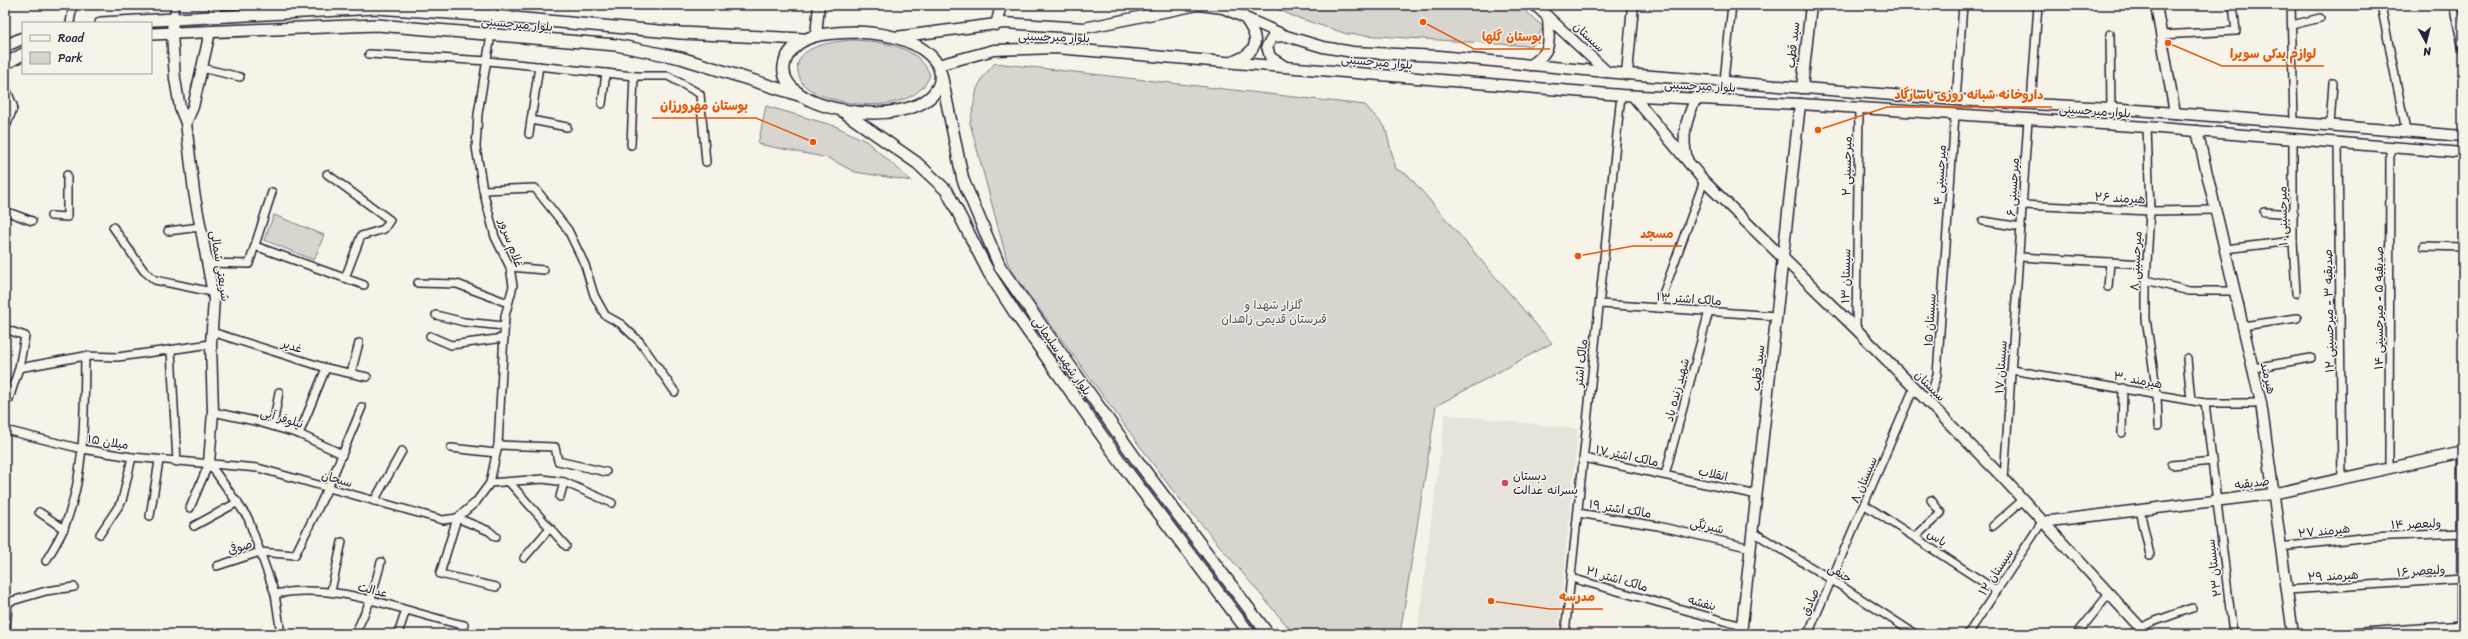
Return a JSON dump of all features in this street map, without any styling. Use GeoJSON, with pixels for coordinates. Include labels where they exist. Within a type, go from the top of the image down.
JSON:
{"type":"FeatureCollection","features":[{"type":"Feature","properties":{"kind":"main road"},"geometry":{"type":"LineString","coordinates":[[213,17],[216,5]]}},
{"type":"Feature","properties":{"kind":"main road"},"geometry":{"type":"LineString","coordinates":[[816,36],[819,5]]}},
{"type":"Feature","properties":{"kind":"main road"},"geometry":{"type":"LineString","coordinates":[[996,25],[1001,5]]}},
{"type":"Feature","properties":{"kind":"main road","name":"بلوار میرحسینی"},"geometry":{"type":"LineString","coordinates":[[137,22],[376,7],[493,10],[681,33],[803,39],[816,36],[856,32],[896,37],[996,25],[1084,28],[1198,5],[1223,8],[1242,15],[1286,36],[1323,47],[1353,52],[1439,56],[1627,74],[1724,80],[1802,88],[1956,100],[2111,108],[2463,136]]}},
{"type":"Feature","properties":{"kind":"main road","name":"سیستان"},"geometry":{"type":"LineString","coordinates":[[1535,5],[1607,72]]}},
{"type":"Feature","properties":{"kind":"main road"},"geometry":{"type":"LineString","coordinates":[[1627,74],[1633,5]]}},
{"type":"Feature","properties":{"kind":"main road","name":"سید قطب"},"geometry":{"type":"LineString","coordinates":[[1802,88],[1811,5]]}},
{"type":"Feature","properties":{"kind":"main road"},"geometry":{"type":"LineString","coordinates":[[2156,5],[2175,113]]}},
{"type":"Feature","properties":{"kind":"main road"},"geometry":{"type":"LineString","coordinates":[[1231,63],[1247,56],[1253,50],[1255,42],[1251,26],[1242,15]]}},
{"type":"Feature","properties":{"kind":"main road"},"geometry":{"type":"LineString","coordinates":[[1531,65],[1543,56],[1549,47],[1548,17]]}},
{"type":"Feature","properties":{"kind":"main road","name":"شریعتی شمالی"},"geometry":{"type":"LineString","coordinates":[[173,19],[172,33],[180,108],[186,123],[200,227],[212,292],[211,344],[213,412],[209,463]]}},
{"type":"Feature","properties":{"kind":"main road","name":"بلوار میرحسینی"},"geometry":{"type":"LineString","coordinates":[[152,34],[377,25],[616,46],[647,50],[681,58],[802,96],[841,110]]}},
{"type":"Feature","properties":{"kind":"main road"},"geometry":{"type":"LineString","coordinates":[[5,40],[22,32]]}},
{"type":"Feature","properties":{"kind":"main road","name":"شریعتی شمالی"},"geometry":{"type":"LineString","coordinates":[[186,123],[193,107],[210,32]]}},
{"type":"Feature","properties":{"kind":"main road"},"geometry":{"type":"LineString","coordinates":[[1285,67],[1270,57],[1267,46],[1274,37],[1286,36]]}},
{"type":"Feature","properties":{"kind":"main road","name":"بلوار میرحسینی"},"geometry":{"type":"LineString","coordinates":[[896,37],[922,50],[939,69],[994,50],[1015,48],[1056,48],[1633,96],[1800,104],[1907,113],[2197,131],[2463,153]]}},
{"type":"Feature","properties":{"kind":"main road"},"geometry":{"type":"LineString","coordinates":[[5,46],[22,38]]}},
{"type":"Feature","properties":{"kind":"main road"},"geometry":{"type":"LineString","coordinates":[[802,96],[786,82],[782,67],[790,51],[803,39]]}},
{"type":"Feature","properties":{"kind":"main road"},"geometry":{"type":"LineString","coordinates":[[5,56],[22,47]]}},
{"type":"Feature","properties":{"kind":"main road"},"geometry":{"type":"LineString","coordinates":[[5,64],[22,55]]}},
{"type":"Feature","properties":{"kind":"main road"},"geometry":{"type":"LineString","coordinates":[[841,110],[873,113],[916,107],[933,96],[940,83],[939,69]]}},
{"type":"Feature","properties":{"kind":"main road","name":"بلوار شهید سلیمانی"},"geometry":{"type":"LineString","coordinates":[[939,69],[963,180],[1000,267],[1136,459],[1268,634]]}},
{"type":"Feature","properties":{"kind":"main road"},"geometry":{"type":"LineString","coordinates":[[5,90],[12,108],[5,125]]}},
{"type":"Feature","properties":{"kind":"main road","name":"سیستان"},"geometry":{"type":"LineString","coordinates":[[1633,96],[1704,181],[1782,259],[1856,329],[2004,479],[2144,631]]}},
{"type":"Feature","properties":{"kind":"main road"},"geometry":{"type":"LineString","coordinates":[[1907,113],[1909,96]]}},
{"type":"Feature","properties":{"kind":"main road","name":"سیستان"},"geometry":{"type":"LineString","coordinates":[[1688,163],[1683,145],[1683,133],[1696,98]]}},
{"type":"Feature","properties":{"kind":"main road","name":"سید قطب"},"geometry":{"type":"LineString","coordinates":[[1742,630],[1800,104]]}},
{"type":"Feature","properties":{"kind":"main road","name":"بلوار شهید سلیمانی"},"geometry":{"type":"LineString","coordinates":[[841,110],[917,163],[947,191],[989,273],[1015,313],[1124,467],[1250,634]]}},
{"type":"Feature","properties":{"kind":"main road"},"geometry":{"type":"LineString","coordinates":[[2271,138],[2273,121]]}},
{"type":"Feature","properties":{"kind":"main road","name":"هیرمند"},"geometry":{"type":"LineString","coordinates":[[2197,131],[2261,403],[2272,494],[2293,634]]}},
{"type":"Feature","properties":{"kind":"main road"},"geometry":{"type":"LineString","coordinates":[[2462,628],[2463,450]]}},
{"type":"Feature","properties":{"kind":"main road","name":"صدیقیه"},"geometry":{"type":"LineString","coordinates":[[2042,522],[2272,494],[2342,480],[2463,450]]}},
{"type":"Feature","properties":{"kind":"street"},"geometry":{"type":"LineString","coordinates":[[70,22],[73,5]]}},
{"type":"Feature","properties":{"kind":"street"},"geometry":{"type":"LineString","coordinates":[[173,19],[175,5]]}},
{"type":"Feature","properties":{"kind":"street"},"geometry":{"type":"LineString","coordinates":[[1724,80],[1732,5]]}},
{"type":"Feature","properties":{"kind":"street"},"geometry":{"type":"LineString","coordinates":[[1956,100],[1963,5]]}},
{"type":"Feature","properties":{"kind":"street"},"geometry":{"type":"LineString","coordinates":[[2031,103],[2038,5]]}},
{"type":"Feature","properties":{"kind":"street"},"geometry":{"type":"LineString","coordinates":[[2161,35],[2236,31],[2233,5]]}},
{"type":"Feature","properties":{"kind":"street"},"geometry":{"type":"LineString","coordinates":[[2291,5],[2294,122]]}},
{"type":"Feature","properties":{"kind":"street"},"geometry":{"type":"LineString","coordinates":[[2383,5],[2406,132]]}},
{"type":"Feature","properties":{"kind":"street"},"geometry":{"type":"LineString","coordinates":[[2453,5],[2463,49]]}},
{"type":"Feature","properties":{"kind":"street"},"geometry":{"type":"LineString","coordinates":[[2292,25],[2320,18]]}},
{"type":"Feature","properties":{"kind":"street"},"geometry":{"type":"LineString","coordinates":[[2110,34],[2111,108]]}},
{"type":"Feature","properties":{"kind":"street","name":"غلام سرور"},"geometry":{"type":"LineString","coordinates":[[457,518],[476,502],[490,484],[498,445],[504,326],[513,286],[510,267],[495,236],[483,190],[476,147],[478,114],[488,61],[491,35]]}},
{"type":"Feature","properties":{"kind":"street"},"geometry":{"type":"LineString","coordinates":[[369,54],[488,61],[634,76],[668,76],[700,94],[706,162]]}},
{"type":"Feature","properties":{"kind":"street"},"geometry":{"type":"LineString","coordinates":[[529,134],[539,66]]}},
{"type":"Feature","properties":{"kind":"street"},"geometry":{"type":"LineString","coordinates":[[202,68],[240,77]]}},
{"type":"Feature","properties":{"kind":"street"},"geometry":{"type":"LineString","coordinates":[[602,104],[606,73]]}},
{"type":"Feature","properties":{"kind":"street"},"geometry":{"type":"LineString","coordinates":[[631,146],[634,76]]}},
{"type":"Feature","properties":{"kind":"street"},"geometry":{"type":"LineString","coordinates":[[2330,125],[2333,83]]}},
{"type":"Feature","properties":{"kind":"street","name":"مالک اشتر"},"geometry":{"type":"LineString","coordinates":[[1565,634],[1621,95]]}},
{"type":"Feature","properties":{"kind":"street","name":"میرحسینی ۲"},"geometry":{"type":"LineString","coordinates":[[1858,222],[1859,109]]}},
{"type":"Feature","properties":{"kind":"street","name":"میرحسینی ۴"},"geometry":{"type":"LineString","coordinates":[[1947,237],[1955,115]]}},
{"type":"Feature","properties":{"kind":"street"},"geometry":{"type":"LineString","coordinates":[[531,120],[567,126]]}},
{"type":"Feature","properties":{"kind":"street","name":"میرحسینی ۶"},"geometry":{"type":"LineString","coordinates":[[2019,257],[2028,120]]}},
{"type":"Feature","properties":{"kind":"street","name":"میرحسینی ۸"},"geometry":{"type":"LineString","coordinates":[[2147,128],[2150,211],[2146,264],[2146,319],[2157,394],[2158,426]]}},
{"type":"Feature","properties":{"kind":"street","name":"میرحسینی ۱۰"},"geometry":{"type":"LineString","coordinates":[[2293,139],[2293,241],[2296,293]]}},
{"type":"Feature","properties":{"kind":"street","name":"صدیقیه ۳ - میرحسینی ۱۲"},"geometry":{"type":"LineString","coordinates":[[2338,143],[2342,480]]}},
{"type":"Feature","properties":{"kind":"street","name":"صدیقیه ۵ - میرحسینی ۱۴"},"geometry":{"type":"LineString","coordinates":[[2389,469],[2390,147]]}},
{"type":"Feature","properties":{"kind":"street"},"geometry":{"type":"LineString","coordinates":[[327,174],[390,220],[384,229],[362,236],[345,278]]}},
{"type":"Feature","properties":{"kind":"street"},"geometry":{"type":"LineString","coordinates":[[51,216],[67,217],[67,175]]}},
{"type":"Feature","properties":{"kind":"street"},"geometry":{"type":"LineString","coordinates":[[1658,308],[1704,181]]}},
{"type":"Feature","properties":{"kind":"street"},"geometry":{"type":"LineString","coordinates":[[483,190],[535,188],[568,230],[585,265],[594,296],[605,315],[621,324],[640,342],[675,392]]}},
{"type":"Feature","properties":{"kind":"street"},"geometry":{"type":"LineString","coordinates":[[207,263],[249,264],[272,192]]}},
{"type":"Feature","properties":{"kind":"street","name":"هیرمند ۲۶"},"geometry":{"type":"LineString","coordinates":[[2023,205],[2150,211],[2216,210]]}},
{"type":"Feature","properties":{"kind":"street"},"geometry":{"type":"LineString","coordinates":[[5,212],[32,221]]}},
{"type":"Feature","properties":{"kind":"street"},"geometry":{"type":"LineString","coordinates":[[2264,212],[2294,214]]}},
{"type":"Feature","properties":{"kind":"street"},"geometry":{"type":"LineString","coordinates":[[1983,221],[2021,227]]}},
{"type":"Feature","properties":{"kind":"street","name":"سیستان ۱۳"},"geometry":{"type":"LineString","coordinates":[[1856,329],[1858,222]]}},
{"type":"Feature","properties":{"kind":"street"},"geometry":{"type":"LineString","coordinates":[[113,227],[144,270],[155,280],[212,292]]}},
{"type":"Feature","properties":{"kind":"street"},"geometry":{"type":"LineString","coordinates":[[168,231],[200,227]]}},
{"type":"Feature","properties":{"kind":"street","name":"سیستان ۱۵"},"geometry":{"type":"LineString","coordinates":[[1928,402],[1937,375],[1947,237]]}},
{"type":"Feature","properties":{"kind":"street"},"geometry":{"type":"LineString","coordinates":[[2225,249],[2293,241]]}},
{"type":"Feature","properties":{"kind":"street"},"geometry":{"type":"LineString","coordinates":[[255,246],[364,285]]}},
{"type":"Feature","properties":{"kind":"street"},"geometry":{"type":"LineString","coordinates":[[2424,246],[2463,247]]}},
{"type":"Feature","properties":{"kind":"street"},"geometry":{"type":"LineString","coordinates":[[2019,257],[2146,264]]}},
{"type":"Feature","properties":{"kind":"street","name":"سیستان ۱۷"},"geometry":{"type":"LineString","coordinates":[[2004,479],[2019,257]]}},
{"type":"Feature","properties":{"kind":"street"},"geometry":{"type":"LineString","coordinates":[[2108,287],[2110,262]]}},
{"type":"Feature","properties":{"kind":"street"},"geometry":{"type":"LineString","coordinates":[[510,267],[544,270]]}},
{"type":"Feature","properties":{"kind":"street"},"geometry":{"type":"LineString","coordinates":[[2146,280],[2189,291],[2235,291]]}},
{"type":"Feature","properties":{"kind":"street"},"geometry":{"type":"LineString","coordinates":[[418,283],[457,284],[508,303]]}},
{"type":"Feature","properties":{"kind":"street","name":"مالک اشتر ۱۳"},"geometry":{"type":"LineString","coordinates":[[1600,304],[1777,316]]}},
{"type":"Feature","properties":{"kind":"street","name":"شهید زنده یاد"},"geometry":{"type":"LineString","coordinates":[[1665,475],[1709,311]]}},
{"type":"Feature","properties":{"kind":"street"},"geometry":{"type":"LineString","coordinates":[[436,316],[464,322],[504,326]]}},
{"type":"Feature","properties":{"kind":"street"},"geometry":{"type":"LineString","coordinates":[[2243,326],[2297,318]]}},
{"type":"Feature","properties":{"kind":"street"},"geometry":{"type":"LineString","coordinates":[[5,329],[25,336],[19,368],[9,399],[5,398]]}},
{"type":"Feature","properties":{"kind":"street","name":"غدیر"},"geometry":{"type":"LineString","coordinates":[[212,332],[326,368],[351,372],[367,377]]}},
{"type":"Feature","properties":{"kind":"street"},"geometry":{"type":"LineString","coordinates":[[430,336],[451,345],[504,338]]}},
{"type":"Feature","properties":{"kind":"street"},"geometry":{"type":"LineString","coordinates":[[351,372],[359,343]]}},
{"type":"Feature","properties":{"kind":"street"},"geometry":{"type":"LineString","coordinates":[[19,368],[85,356],[118,357],[211,344]]}},
{"type":"Feature","properties":{"kind":"street"},"geometry":{"type":"LineString","coordinates":[[171,350],[176,462]]}},
{"type":"Feature","properties":{"kind":"street"},"geometry":{"type":"LineString","coordinates":[[46,561],[64,529],[74,494],[82,449],[85,356]]}},
{"type":"Feature","properties":{"kind":"street"},"geometry":{"type":"LineString","coordinates":[[2253,368],[2311,358]]}},
{"type":"Feature","properties":{"kind":"street"},"geometry":{"type":"LineString","coordinates":[[2187,359],[2191,400]]}},
{"type":"Feature","properties":{"kind":"street"},"geometry":{"type":"LineString","coordinates":[[299,434],[326,368]]}},
{"type":"Feature","properties":{"kind":"street","name":"هیرمند ۳۰"},"geometry":{"type":"LineString","coordinates":[[2012,370],[2205,402],[2261,403]]}},
{"type":"Feature","properties":{"kind":"street","name":"سیستان ۸"},"geometry":{"type":"LineString","coordinates":[[1832,580],[1914,388]]}},
{"type":"Feature","properties":{"kind":"street"},"geometry":{"type":"LineString","coordinates":[[2122,433],[2123,388]]}},
{"type":"Feature","properties":{"kind":"street"},"geometry":{"type":"LineString","coordinates":[[273,426],[279,392]]}},
{"type":"Feature","properties":{"kind":"street","name":"سیستان ۲۳"},"geometry":{"type":"LineString","coordinates":[[2205,402],[2233,634]]}},
{"type":"Feature","properties":{"kind":"street"},"geometry":{"type":"LineString","coordinates":[[328,488],[362,407]]}},
{"type":"Feature","properties":{"kind":"street","name":"نیلوفر آبی"},"geometry":{"type":"LineString","coordinates":[[213,412],[273,426],[299,434],[342,454]]}},
{"type":"Feature","properties":{"kind":"street","name":"میلان ۱۵"},"geometry":{"type":"LineString","coordinates":[[5,430],[82,449],[159,461],[209,463]]}},
{"type":"Feature","properties":{"kind":"street"},"geometry":{"type":"LineString","coordinates":[[498,445],[555,447],[558,461],[606,472]]}},
{"type":"Feature","properties":{"kind":"street"},"geometry":{"type":"LineString","coordinates":[[451,448],[496,453]]}},
{"type":"Feature","properties":{"kind":"street"},"geometry":{"type":"LineString","coordinates":[[374,501],[402,451]]}},
{"type":"Feature","properties":{"kind":"street"},"geometry":{"type":"LineString","coordinates":[[100,534],[122,501],[132,457]]}},
{"type":"Feature","properties":{"kind":"street","name":"مالک اشتر ۱۷"},"geometry":{"type":"LineString","coordinates":[[1584,458],[1665,475]]}},
{"type":"Feature","properties":{"kind":"street"},"geometry":{"type":"LineString","coordinates":[[150,516],[159,461]]}},
{"type":"Feature","properties":{"kind":"street"},"geometry":{"type":"LineString","coordinates":[[2172,465],[2212,461]]}},
{"type":"Feature","properties":{"kind":"street"},"geometry":{"type":"LineString","coordinates":[[209,463],[248,518],[274,594],[281,634]]}},
{"type":"Feature","properties":{"kind":"street"},"geometry":{"type":"LineString","coordinates":[[190,508],[209,463]]}},
{"type":"Feature","properties":{"kind":"street","name":"سبحان"},"geometry":{"type":"LineString","coordinates":[[209,463],[258,468],[443,520],[457,518]]}},
{"type":"Feature","properties":{"kind":"street","name":"انقلاب"},"geometry":{"type":"LineString","coordinates":[[1665,475],[1757,495]]}},
{"type":"Feature","properties":{"kind":"street"},"geometry":{"type":"LineString","coordinates":[[490,484],[544,479],[564,482],[612,503]]}},
{"type":"Feature","properties":{"kind":"street"},"geometry":{"type":"LineString","coordinates":[[509,482],[566,546]]}},
{"type":"Feature","properties":{"kind":"street"},"geometry":{"type":"LineString","coordinates":[[560,497],[564,482]]}},
{"type":"Feature","properties":{"kind":"street","name":"صوفی"},"geometry":{"type":"LineString","coordinates":[[217,566],[260,552],[295,555],[328,488]]}},
{"type":"Feature","properties":{"kind":"street"},"geometry":{"type":"LineString","coordinates":[[1915,537],[1941,513],[1931,500]]}},
{"type":"Feature","properties":{"kind":"street"},"geometry":{"type":"LineString","coordinates":[[1993,526],[2023,500]]}},
{"type":"Feature","properties":{"kind":"street"},"geometry":{"type":"LineString","coordinates":[[194,526],[238,502]]}},
{"type":"Feature","properties":{"kind":"street","name":"یاس"},"geometry":{"type":"LineString","coordinates":[[1865,505],[1997,591]]}},
{"type":"Feature","properties":{"kind":"street"},"geometry":{"type":"LineString","coordinates":[[2140,510],[2150,555]]}},
{"type":"Feature","properties":{"kind":"street"},"geometry":{"type":"LineString","coordinates":[[39,512],[64,529]]}},
{"type":"Feature","properties":{"kind":"street","name":"مالک اشتر ۱۹"},"geometry":{"type":"LineString","coordinates":[[1578,513],[1658,526]]}},
{"type":"Feature","properties":{"kind":"street"},"geometry":{"type":"LineString","coordinates":[[496,538],[489,531],[457,518],[440,574],[496,587]]}},
{"type":"Feature","properties":{"kind":"street","name":"سیستان ۱۲"},"geometry":{"type":"LineString","coordinates":[[1968,634],[2042,522]]}},
{"type":"Feature","properties":{"kind":"street","name":"شیرنگی"},"geometry":{"type":"LineString","coordinates":[[1658,526],[1751,548]]}},
{"type":"Feature","properties":{"kind":"street"},"geometry":{"type":"LineString","coordinates":[[524,558],[550,528]]}},
{"type":"Feature","properties":{"kind":"street","name":"حنفی"},"geometry":{"type":"LineString","coordinates":[[1753,532],[1832,580],[1915,634]]}},
{"type":"Feature","properties":{"kind":"street","name":"ولیعصر ۱۴"},"geometry":{"type":"LineString","coordinates":[[2370,537],[2462,533]]}},
{"type":"Feature","properties":{"kind":"street","name":"هیرمند ۲۷"},"geometry":{"type":"LineString","coordinates":[[2280,547],[2370,537]]}},
{"type":"Feature","properties":{"kind":"street"},"geometry":{"type":"LineString","coordinates":[[331,591],[342,542]]}},
{"type":"Feature","properties":{"kind":"street"},"geometry":{"type":"LineString","coordinates":[[357,630],[371,599],[381,562]]}},
{"type":"Feature","properties":{"kind":"street","name":"مالک اشتر ۲۱"},"geometry":{"type":"LineString","coordinates":[[1571,578],[1656,602]]}},
{"type":"Feature","properties":{"kind":"street","name":"صادق"},"geometry":{"type":"LineString","coordinates":[[1808,634],[1832,580]]}},
{"type":"Feature","properties":{"kind":"street","name":"ولیعصر ۱۶"},"geometry":{"type":"LineString","coordinates":[[2381,584],[2462,580]]}},
{"type":"Feature","properties":{"kind":"street","name":"هیرمند ۲۹"},"geometry":{"type":"LineString","coordinates":[[2287,590],[2381,584]]}},
{"type":"Feature","properties":{"kind":"street"},"geometry":{"type":"LineString","coordinates":[[6,634],[6,602],[46,591],[74,587]]}},
{"type":"Feature","properties":{"kind":"street","name":"عدالت"},"geometry":{"type":"LineString","coordinates":[[274,594],[296,589],[331,591],[371,599],[464,625]]}},
{"type":"Feature","properties":{"kind":"street"},"geometry":{"type":"LineString","coordinates":[[2076,634],[2109,594]]}},
{"type":"Feature","properties":{"kind":"street","name":"بنفشه"},"geometry":{"type":"LineString","coordinates":[[1656,602],[1742,630]]}},
{"type":"Feature","properties":{"kind":"street"},"geometry":{"type":"LineString","coordinates":[[2144,631],[2150,623],[2192,608]]}},
{"type":"Feature","properties":{"kind":"street"},"geometry":{"type":"LineString","coordinates":[[398,634],[406,610]]}},
{"type":"Feature","properties":{"kind":"street"},"geometry":{"type":"LineString","coordinates":[[2334,634],[2462,628]]}},
{"type":"Feature","properties":{"kind":"shaded area","name":"دبستان پسرانه عدالت"},"geometry":{"type":"Polygon","coordinates":[[[1445,414],[1578,429],[1558,634],[1417,634],[1445,414]]]}},
{"type":"Feature","properties":{"kind":"green space"},"geometry":{"type":"Polygon","coordinates":[[[1268,5],[1519,5],[1543,27],[1535,43],[1530,46],[1347,34],[1295,17],[1268,5]]]}},
{"type":"Feature","properties":{"kind":"green space"},"geometry":{"type":"Polygon","coordinates":[[[854,40],[888,44],[908,51],[917,57],[930,75],[922,88],[909,97],[893,102],[875,104],[857,104],[838,101],[822,96],[803,84],[798,72],[798,63],[802,56],[817,46],[827,43],[854,40]]]}},
{"type":"Feature","properties":{"kind":"green space","name":"گلزار شهدا و قبرستان قدیمی زاهدان"},"geometry":{"type":"Polygon","coordinates":[[[995,63],[1365,105],[1385,127],[1396,169],[1408,175],[1552,343],[1436,406],[1400,634],[1294,634],[1170,487],[1026,291],[1008,264],[970,123],[977,89],[983,77],[995,63]]]}},
{"type":"Feature","properties":{"kind":"green space"},"geometry":{"type":"Polygon","coordinates":[[[766,106],[835,126],[866,141],[912,181],[855,172],[828,158],[758,144],[766,106]]]}},
{"type":"Feature","properties":{"kind":"green space"},"geometry":{"type":"Polygon","coordinates":[[[274,215],[324,235],[314,260],[264,240],[274,215]]]}},
{"type":"Feature","properties":{"kind":"place","name":"بوستان گلها"},"geometry":{"type":"Point","coordinates":[1423,22]}},
{"type":"Feature","properties":{"kind":"place","name":"لوازم یدکی سویرا"},"geometry":{"type":"Point","coordinates":[2168,43]}},
{"type":"Feature","properties":{"kind":"place","name":"داروخانه شبانه روزی پاسارگاد"},"geometry":{"type":"Point","coordinates":[1818,130]}},
{"type":"Feature","properties":{"kind":"place","name":"بوستان مهرورزان"},"geometry":{"type":"Point","coordinates":[813,142]}},
{"type":"Feature","properties":{"kind":"place","name":"مسجد"},"geometry":{"type":"Point","coordinates":[1578,256]}},
{"type":"Feature","properties":{"kind":"place","name":"دبستان پسرانه عدالت"},"geometry":{"type":"Point","coordinates":[1505,483]}},
{"type":"Feature","properties":{"kind":"place","name":"مدرسه"},"geometry":{"type":"Point","coordinates":[1491,601]}}]}
